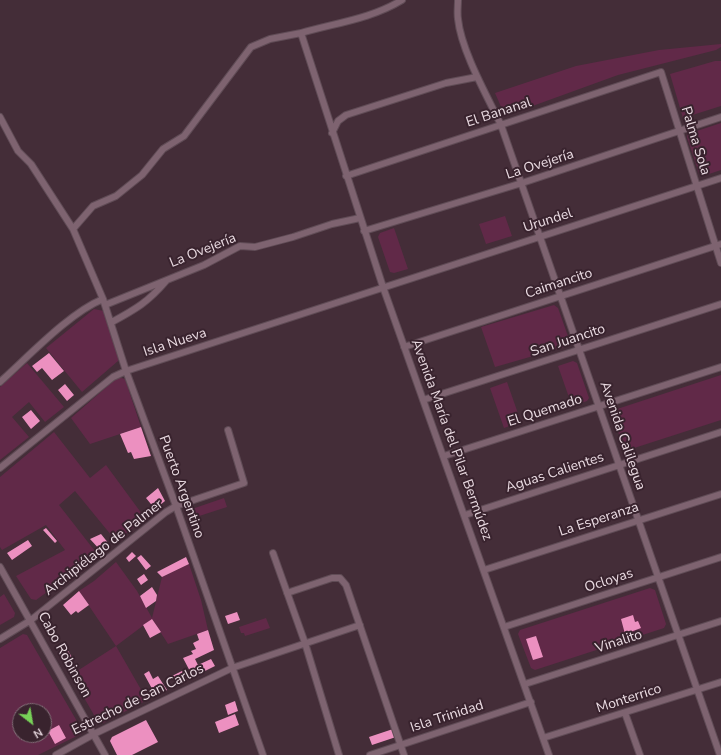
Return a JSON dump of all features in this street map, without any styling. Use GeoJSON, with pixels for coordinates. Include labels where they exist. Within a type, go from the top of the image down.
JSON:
{"type":"FeatureCollection","features":[{"type":"Feature","properties":{"kind":"street"},"geometry":{"type":"LineString","coordinates":[[73,229],[93,206],[116,196],[142,175],[164,149],[184,136],[251,47],[270,39],[359,19],[378,13],[402,0]]}},
{"type":"Feature","properties":{"kind":"street","name":"Avenida Calilegua"},"geometry":{"type":"LineString","coordinates":[[458,0],[458,19],[463,41],[477,77],[501,125],[720,755]]}},
{"type":"Feature","properties":{"kind":"street","name":"Avenida María del Pilar Bermúdez"},"geometry":{"type":"LineString","coordinates":[[301,33],[332,133],[383,287],[549,755]]}},
{"type":"Feature","properties":{"kind":"street","name":"El Bananal"},"geometry":{"type":"LineString","coordinates":[[346,176],[661,72]]}},
{"type":"Feature","properties":{"kind":"street","name":"Palma Sola"},"geometry":{"type":"LineString","coordinates":[[661,72],[697,187],[718,245],[721,263]]}},
{"type":"Feature","properties":{"kind":"street"},"geometry":{"type":"LineString","coordinates":[[332,133],[338,121],[346,115],[446,83],[477,77]]}},
{"type":"Feature","properties":{"kind":"street","name":"Puerto Argentino"},"geometry":{"type":"LineString","coordinates":[[0,117],[18,151],[30,164],[73,229],[104,302],[112,322],[126,371],[176,506],[263,755]]}},
{"type":"Feature","properties":{"kind":"street","name":"La Ovejería"},"geometry":{"type":"LineString","coordinates":[[364,231],[522,184],[721,117]]}},
{"type":"Feature","properties":{"kind":"street","name":"Urundel"},"geometry":{"type":"LineString","coordinates":[[383,287],[721,178]]}},
{"type":"Feature","properties":{"kind":"street","name":"La Ovejería"},"geometry":{"type":"LineString","coordinates":[[0,382],[70,319],[90,304],[104,302],[204,265],[240,246],[255,247],[293,237],[332,224],[360,218]]}},
{"type":"Feature","properties":{"kind":"street","name":"Caimancito"},"geometry":{"type":"LineString","coordinates":[[404,347],[718,245]]}},
{"type":"Feature","properties":{"kind":"street"},"geometry":{"type":"LineString","coordinates":[[112,322],[139,308],[152,297],[167,279]]}},
{"type":"Feature","properties":{"kind":"street","name":"Isla Nueva"},"geometry":{"type":"LineString","coordinates":[[0,468],[113,377],[126,371],[383,287]]}},
{"type":"Feature","properties":{"kind":"street","name":"San Juancito"},"geometry":{"type":"LineString","coordinates":[[423,400],[721,304]]}},
{"type":"Feature","properties":{"kind":"street","name":"El Quemado"},"geometry":{"type":"LineString","coordinates":[[444,456],[721,367]]}},
{"type":"Feature","properties":{"kind":"street","name":"Archipiélago de Palmer"},"geometry":{"type":"LineString","coordinates":[[0,639],[31,620],[176,506],[244,483],[228,430]]}},
{"type":"Feature","properties":{"kind":"street","name":"Aguas Calientes"},"geometry":{"type":"LineString","coordinates":[[465,515],[721,432]]}},
{"type":"Feature","properties":{"kind":"street","name":"La Esperanza"},"geometry":{"type":"LineString","coordinates":[[484,570],[721,494]]}},
{"type":"Feature","properties":{"kind":"street"},"geometry":{"type":"LineString","coordinates":[[273,553],[305,643],[339,755]]}},
{"type":"Feature","properties":{"kind":"street","name":"Ocloyas"},"geometry":{"type":"LineString","coordinates":[[504,627],[721,557]]}},
{"type":"Feature","properties":{"kind":"street","name":"Cabo Robinson"},"geometry":{"type":"LineString","coordinates":[[0,567],[31,620],[105,755]]}},
{"type":"Feature","properties":{"kind":"street"},"geometry":{"type":"LineString","coordinates":[[288,592],[332,578],[340,578],[346,585],[404,755]]}},
{"type":"Feature","properties":{"kind":"street","name":"Vinalito"},"geometry":{"type":"LineString","coordinates":[[525,684],[721,621]]}},
{"type":"Feature","properties":{"kind":"street","name":"Estrecho de San Carlos"},"geometry":{"type":"LineString","coordinates":[[56,755],[94,734],[232,668],[360,625]]}},
{"type":"Feature","properties":{"kind":"street","name":"Monterrico"},"geometry":{"type":"LineString","coordinates":[[543,738],[721,682]]}},
{"type":"Feature","properties":{"kind":"street","name":"Isla Trinidad"},"geometry":{"type":"LineString","coordinates":[[370,755],[530,702]]}},
{"type":"Feature","properties":{"kind":"street"},"geometry":{"type":"LineString","coordinates":[[624,713],[640,755]]}},
{"type":"Feature","properties":{"kind":"shaded area"},"geometry":{"type":"Polygon","coordinates":[[[721,44],[721,47],[716,50],[618,75],[505,116],[495,93],[576,66],[659,50],[721,44]]]}},
{"type":"Feature","properties":{"kind":"shaded area"},"geometry":{"type":"Polygon","coordinates":[[[715,61],[721,61],[721,106],[683,118],[670,74],[715,61]]]}},
{"type":"Feature","properties":{"kind":"shaded area"},"geometry":{"type":"Polygon","coordinates":[[[721,123],[721,170],[703,176],[699,173],[687,137],[688,134],[721,123]]]}},
{"type":"Feature","properties":{"kind":"shaded area"},"geometry":{"type":"Polygon","coordinates":[[[505,216],[512,236],[486,244],[479,224],[505,216]]]}},
{"type":"Feature","properties":{"kind":"shaded area"},"geometry":{"type":"Polygon","coordinates":[[[394,228],[408,269],[394,273],[390,272],[378,237],[380,233],[394,228]]]}},
{"type":"Feature","properties":{"kind":"shaded area"},"geometry":{"type":"Polygon","coordinates":[[[554,305],[558,308],[570,342],[568,346],[495,367],[481,327],[554,305]]]}},
{"type":"Feature","properties":{"kind":"shaded area"},"geometry":{"type":"Polygon","coordinates":[[[94,309],[104,311],[119,356],[118,361],[82,392],[46,348],[94,309]]]}},
{"type":"Feature","properties":{"kind":"shaded area"},"geometry":{"type":"Polygon","coordinates":[[[573,361],[577,363],[589,398],[587,401],[572,406],[558,366],[573,361]]]}},
{"type":"Feature","properties":{"kind":"shaded area"},"geometry":{"type":"Polygon","coordinates":[[[27,363],[64,407],[45,422],[29,402],[12,417],[29,437],[0,460],[0,387],[27,363]]]}},
{"type":"Feature","properties":{"kind":"shaded area"},"geometry":{"type":"Polygon","coordinates":[[[721,375],[721,420],[628,450],[624,449],[612,414],[614,410],[721,375]]]}},
{"type":"Feature","properties":{"kind":"shaded area"},"geometry":{"type":"Polygon","coordinates":[[[118,377],[125,379],[141,427],[90,444],[71,418],[118,377]]]}},
{"type":"Feature","properties":{"kind":"shaded area"},"geometry":{"type":"Polygon","coordinates":[[[507,382],[521,422],[504,428],[490,388],[507,382]]]}},
{"type":"Feature","properties":{"kind":"shaded area"},"geometry":{"type":"Polygon","coordinates":[[[54,432],[90,478],[106,465],[145,518],[116,541],[75,491],[59,505],[98,555],[36,600],[31,599],[16,576],[65,550],[46,525],[2,550],[0,547],[0,477],[54,432]]]}},
{"type":"Feature","properties":{"kind":"shaded area"},"geometry":{"type":"Polygon","coordinates":[[[224,498],[227,507],[190,519],[188,514],[189,510],[224,498]]]}},
{"type":"Feature","properties":{"kind":"shaded area"},"geometry":{"type":"Polygon","coordinates":[[[116,562],[137,591],[152,618],[162,577],[189,564],[201,600],[208,630],[168,644],[152,619],[116,646],[79,591],[94,581],[116,562]]]}},
{"type":"Feature","properties":{"kind":"shaded area"},"geometry":{"type":"Polygon","coordinates":[[[650,588],[655,590],[666,624],[664,628],[535,670],[531,668],[518,634],[520,630],[650,588]]]}},
{"type":"Feature","properties":{"kind":"shaded area"},"geometry":{"type":"Polygon","coordinates":[[[4,594],[15,613],[14,617],[0,625],[0,597],[4,594]]]}},
{"type":"Feature","properties":{"kind":"shaded area"},"geometry":{"type":"Polygon","coordinates":[[[266,618],[270,628],[245,636],[244,633],[241,633],[239,627],[266,618]]]}},
{"type":"Feature","properties":{"kind":"shaded area"},"geometry":{"type":"Polygon","coordinates":[[[23,634],[27,635],[82,730],[81,734],[38,755],[0,755],[0,648],[23,634]]]}},
{"type":"Feature","properties":{"kind":"shaded area"},"geometry":{"type":"Polygon","coordinates":[[[116,646],[147,700],[103,723],[98,722],[71,675],[116,646]]]}},
{"type":"Feature","properties":{"kind":"building"},"geometry":{"type":"Polygon","coordinates":[[[49,353],[64,371],[52,380],[42,368],[37,372],[32,366],[49,353]]]}},
{"type":"Feature","properties":{"kind":"building"},"geometry":{"type":"Polygon","coordinates":[[[65,384],[74,395],[67,401],[58,390],[65,384]]]}},
{"type":"Feature","properties":{"kind":"building"},"geometry":{"type":"Polygon","coordinates":[[[31,410],[40,421],[31,429],[22,417],[31,410]]]}},
{"type":"Feature","properties":{"kind":"building"},"geometry":{"type":"Polygon","coordinates":[[[141,427],[151,456],[134,459],[131,452],[128,453],[120,434],[141,427]]]}},
{"type":"Feature","properties":{"kind":"building"},"geometry":{"type":"Polygon","coordinates":[[[158,488],[165,501],[155,509],[146,498],[158,488]]]}},
{"type":"Feature","properties":{"kind":"building"},"geometry":{"type":"Polygon","coordinates":[[[46,528],[57,541],[55,543],[43,530],[46,528]]]}},
{"type":"Feature","properties":{"kind":"building"},"geometry":{"type":"Polygon","coordinates":[[[101,534],[109,544],[101,551],[90,539],[101,534]]]}},
{"type":"Feature","properties":{"kind":"building"},"geometry":{"type":"Polygon","coordinates":[[[28,540],[32,546],[12,560],[7,553],[28,540]]]}},
{"type":"Feature","properties":{"kind":"building"},"geometry":{"type":"Polygon","coordinates":[[[132,552],[136,556],[129,562],[126,558],[132,552]]]}},
{"type":"Feature","properties":{"kind":"building"},"geometry":{"type":"Polygon","coordinates":[[[141,555],[151,566],[146,570],[137,558],[141,555]]]}},
{"type":"Feature","properties":{"kind":"building"},"geometry":{"type":"Polygon","coordinates":[[[186,557],[189,564],[162,577],[157,572],[186,557]]]}},
{"type":"Feature","properties":{"kind":"building"},"geometry":{"type":"Polygon","coordinates":[[[144,574],[148,580],[141,585],[137,579],[144,574]]]}},
{"type":"Feature","properties":{"kind":"building"},"geometry":{"type":"Polygon","coordinates":[[[152,587],[157,595],[156,601],[146,608],[140,596],[152,587]]]}},
{"type":"Feature","properties":{"kind":"building"},"geometry":{"type":"Polygon","coordinates":[[[79,591],[89,605],[78,613],[76,611],[71,615],[63,605],[79,591]]]}},
{"type":"Feature","properties":{"kind":"building"},"geometry":{"type":"Polygon","coordinates":[[[237,612],[240,620],[228,624],[225,616],[237,612]]]}},
{"type":"Feature","properties":{"kind":"building"},"geometry":{"type":"Polygon","coordinates":[[[633,615],[635,622],[638,621],[641,628],[625,634],[621,619],[633,615]]]}},
{"type":"Feature","properties":{"kind":"building"},"geometry":{"type":"Polygon","coordinates":[[[152,619],[161,632],[150,638],[143,625],[152,619]]]}},
{"type":"Feature","properties":{"kind":"building"},"geometry":{"type":"Polygon","coordinates":[[[208,630],[214,650],[195,659],[198,665],[211,659],[215,666],[193,677],[183,658],[193,654],[191,651],[196,649],[193,643],[199,640],[197,634],[208,630]]]}},
{"type":"Feature","properties":{"kind":"building"},"geometry":{"type":"Polygon","coordinates":[[[536,636],[543,657],[533,660],[526,639],[536,636]]]}},
{"type":"Feature","properties":{"kind":"building"},"geometry":{"type":"Polygon","coordinates":[[[67,649],[73,659],[67,662],[62,653],[67,649]]]}},
{"type":"Feature","properties":{"kind":"building"},"geometry":{"type":"Polygon","coordinates":[[[149,671],[153,679],[158,676],[167,690],[156,696],[144,674],[149,671]]]}},
{"type":"Feature","properties":{"kind":"building"},"geometry":{"type":"Polygon","coordinates":[[[182,671],[187,680],[177,685],[172,676],[182,671]]]}},
{"type":"Feature","properties":{"kind":"building"},"geometry":{"type":"Polygon","coordinates":[[[235,701],[238,711],[228,715],[225,705],[235,701]]]}},
{"type":"Feature","properties":{"kind":"building"},"geometry":{"type":"Polygon","coordinates":[[[235,714],[239,725],[219,733],[215,722],[235,714]]]}},
{"type":"Feature","properties":{"kind":"building"},"geometry":{"type":"Polygon","coordinates":[[[146,720],[158,742],[132,755],[117,755],[110,741],[112,737],[146,720]]]}},
{"type":"Feature","properties":{"kind":"building"},"geometry":{"type":"Polygon","coordinates":[[[59,725],[66,738],[55,744],[52,738],[52,729],[59,725]]]}},
{"type":"Feature","properties":{"kind":"building"},"geometry":{"type":"Polygon","coordinates":[[[393,729],[396,737],[372,745],[369,737],[393,729]]]}}]}
